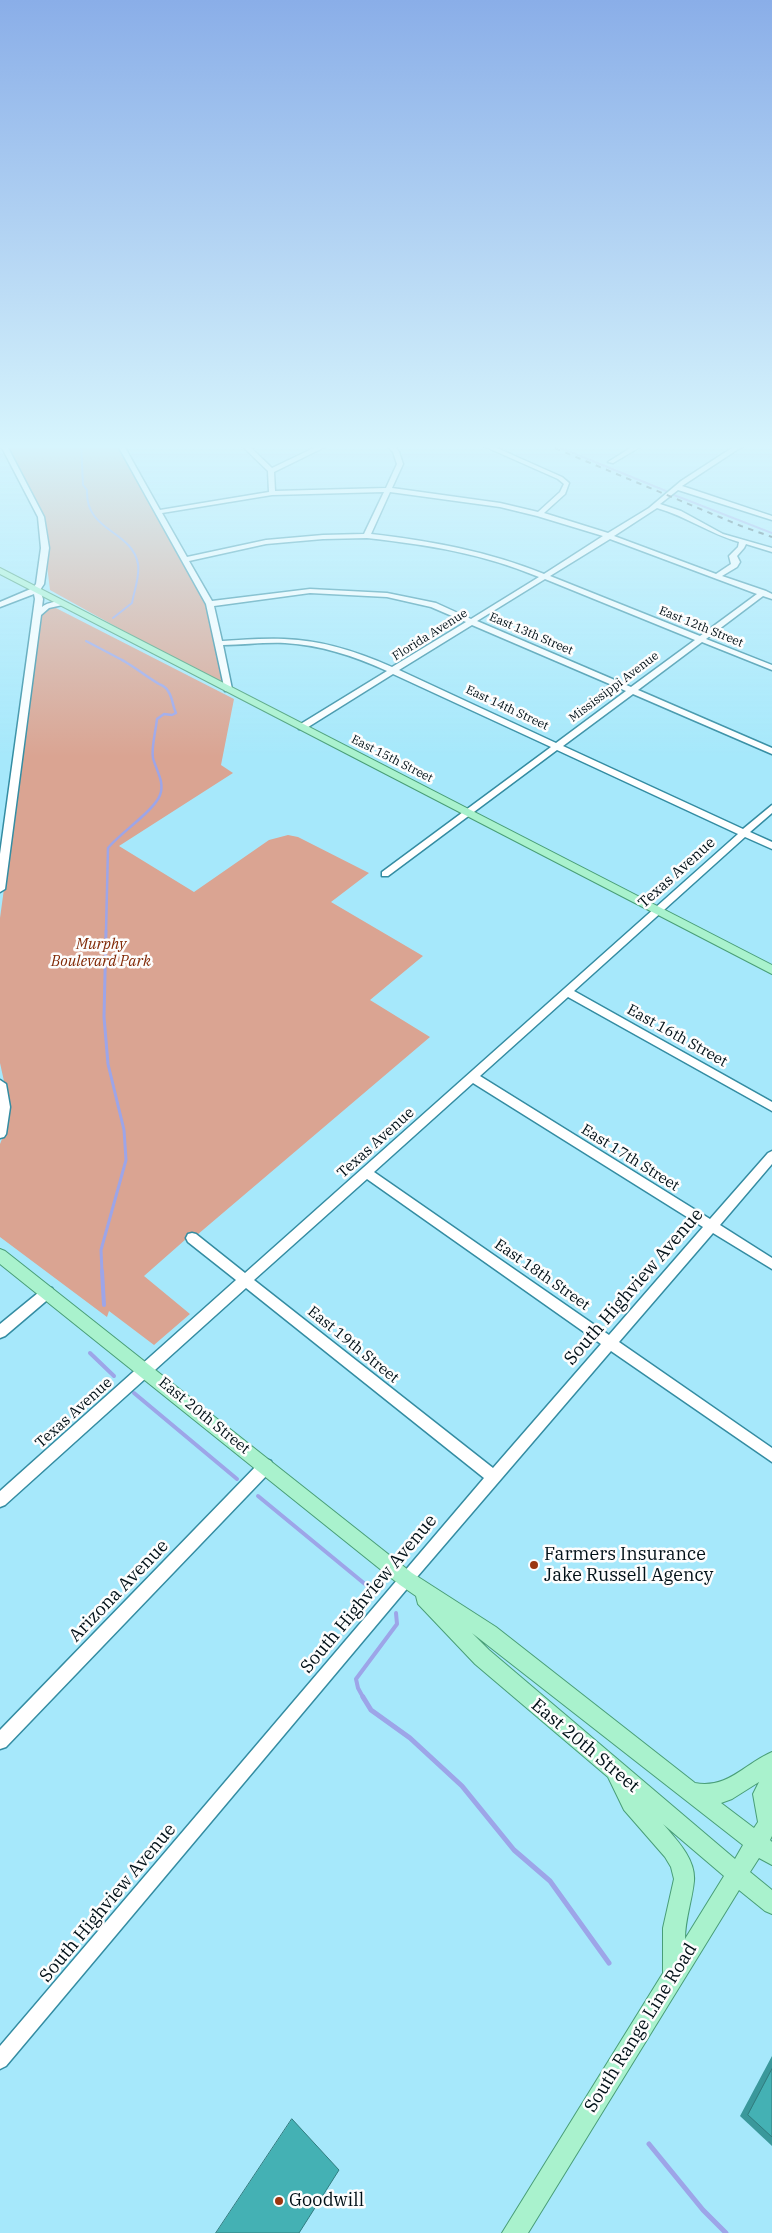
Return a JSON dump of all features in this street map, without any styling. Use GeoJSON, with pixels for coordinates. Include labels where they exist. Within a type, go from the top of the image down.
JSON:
{"type":"FeatureCollection","features":[{"type":"Feature","properties":{"kind":"main road","name":"East 15th Street"},"geometry":{"type":"LineString","coordinates":[[0,572],[772,970]]}},
{"type":"Feature","properties":{"kind":"main road","name":"East 20th Street"},"geometry":{"type":"LineString","coordinates":[[0,1255],[406,1579],[489,1634],[764,1849]]}},
{"type":"Feature","properties":{"kind":"main road","name":"East 20th Street"},"geometry":{"type":"LineString","coordinates":[[406,1579],[482,1657],[772,1904]]}},
{"type":"Feature","properties":{"kind":"main road"},"geometry":{"type":"LineString","coordinates":[[691,1791],[708,1795],[725,1792],[772,1762]]}},
{"type":"Feature","properties":{"kind":"main road"},"geometry":{"type":"LineString","coordinates":[[616,1772],[631,1803],[672,1850],[680,1863],[684,1879],[674,1928],[674,1977]]}},
{"type":"Feature","properties":{"kind":"main road","name":"South Range Line Road"},"geometry":{"type":"LineString","coordinates":[[514,2233],[737,1875],[764,1849],[770,1822],[763,1794],[772,1779]]}},
{"type":"Feature","properties":{"kind":"street"},"geometry":{"type":"LineString","coordinates":[[0,605],[36,590],[40,584],[45,548]]}},
{"type":"Feature","properties":{"kind":"street"},"geometry":{"type":"LineString","coordinates":[[178,548],[210,604],[228,689]]}},
{"type":"Feature","properties":{"kind":"street","name":"East 12th Street"},"geometry":{"type":"LineString","coordinates":[[185,560],[238,548]]}},
{"type":"Feature","properties":{"kind":"street","name":"East 12th Street"},"geometry":{"type":"LineString","coordinates":[[462,548],[492,557],[544,577],[772,668]]}},
{"type":"Feature","properties":{"kind":"street","name":"Florida Avenue"},"geometry":{"type":"LineString","coordinates":[[302,727],[590,548]]}},
{"type":"Feature","properties":{"kind":"street"},"geometry":{"type":"LineString","coordinates":[[642,548],[772,597]]}},
{"type":"Feature","properties":{"kind":"street"},"geometry":{"type":"LineString","coordinates":[[717,576],[734,565],[736,562],[733,556],[741,548]]}},
{"type":"Feature","properties":{"kind":"street"},"geometry":{"type":"LineString","coordinates":[[0,889],[39,598],[36,590]]}},
{"type":"Feature","properties":{"kind":"street","name":"East 13th Street"},"geometry":{"type":"LineString","coordinates":[[210,604],[310,591],[387,595],[433,605],[772,750]]}},
{"type":"Feature","properties":{"kind":"street","name":"Mississippi Avenue"},"geometry":{"type":"LineString","coordinates":[[386,874],[763,593]]}},
{"type":"Feature","properties":{"kind":"street"},"geometry":{"type":"LineString","coordinates":[[37,614],[47,606],[63,604]]}},
{"type":"Feature","properties":{"kind":"street","name":"East 14th Street"},"geometry":{"type":"LineString","coordinates":[[218,643],[285,641],[322,646],[359,655],[772,846]]}},
{"type":"Feature","properties":{"kind":"street","name":"Texas Avenue"},"geometry":{"type":"LineString","coordinates":[[0,1500],[772,808]]}},
{"type":"Feature","properties":{"kind":"street","name":"East 16th Street"},"geometry":{"type":"LineString","coordinates":[[567,992],[772,1107]]}},
{"type":"Feature","properties":{"kind":"street","name":"East 17th Street"},"geometry":{"type":"LineString","coordinates":[[472,1078],[772,1264]]}},
{"type":"Feature","properties":{"kind":"street"},"geometry":{"type":"LineString","coordinates":[[0,1084],[4,1107],[0,1134]]}},
{"type":"Feature","properties":{"kind":"street","name":"South Highview Avenue"},"geometry":{"type":"LineString","coordinates":[[0,2060],[406,1579],[772,1156]]}},
{"type":"Feature","properties":{"kind":"street","name":"East 18th Street"},"geometry":{"type":"LineString","coordinates":[[366,1172],[772,1456]]}},
{"type":"Feature","properties":{"kind":"street","name":"East 19th Street"},"geometry":{"type":"LineString","coordinates":[[192,1238],[494,1477]]}},
{"type":"Feature","properties":{"kind":"street"},"geometry":{"type":"LineString","coordinates":[[0,1332],[48,1292]]}},
{"type":"Feature","properties":{"kind":"street","name":"Arizona Avenue"},"geometry":{"type":"LineString","coordinates":[[0,1742],[266,1466]]}},
{"type":"Feature","properties":{"kind":"green space"},"geometry":{"type":"Polygon","coordinates":[[[45,548],[179,548],[210,604],[228,689],[50,590],[45,548]]]}},
{"type":"Feature","properties":{"kind":"green space","name":"Murphy Boulevard Park"},"geometry":{"type":"Polygon","coordinates":[[[52,606],[234,699],[221,765],[233,773],[119,846],[194,892],[269,840],[288,835],[298,837],[369,873],[331,902],[423,956],[370,1000],[430,1037],[197,1235],[194,1232],[144,1276],[190,1314],[154,1345],[109,1311],[107,1317],[0,1237],[0,1144],[6,1129],[9,1104],[0,1063],[0,918],[42,611],[52,606]]]}},
{"type":"Feature","properties":{"kind":"building"},"geometry":{"type":"Polygon","coordinates":[[[772,2069],[772,2137],[748,2115],[772,2069]]]}},
{"type":"Feature","properties":{"kind":"building","name":"Goodwill"},"geometry":{"type":"Polygon","coordinates":[[[292,2119],[339,2170],[299,2233],[216,2233],[292,2119]]]}},
{"type":"Feature","properties":{"kind":"waterway"},"geometry":{"type":"LineString","coordinates":[[113,618],[132,603],[138,579],[138,564],[130,548]]}},
{"type":"Feature","properties":{"kind":"waterway"},"geometry":{"type":"LineString","coordinates":[[86,641],[124,661]]}},
{"type":"Feature","properties":{"kind":"waterway"},"geometry":{"type":"LineString","coordinates":[[106,932],[108,848],[157,801],[161,790],[161,781],[153,758],[157,719],[164,714],[172,715],[176,713],[171,696],[166,688],[122,660]]}},
{"type":"Feature","properties":{"kind":"waterway"},"geometry":{"type":"LineString","coordinates":[[102,1272],[101,1250],[126,1160],[124,1130],[108,1064],[104,1017],[106,931]]}},
{"type":"Feature","properties":{"kind":"waterway"},"geometry":{"type":"LineString","coordinates":[[102,1271],[104,1305]]}},
{"type":"Feature","properties":{"kind":"waterway"},"geometry":{"type":"LineString","coordinates":[[90,1353],[114,1376]]}},
{"type":"Feature","properties":{"kind":"waterway"},"geometry":{"type":"LineString","coordinates":[[134,1393],[237,1479]]}},
{"type":"Feature","properties":{"kind":"waterway"},"geometry":{"type":"LineString","coordinates":[[258,1496],[371,1589]]}},
{"type":"Feature","properties":{"kind":"waterway"},"geometry":{"type":"LineString","coordinates":[[364,1699],[356,1679],[397,1624],[396,1613]]}},
{"type":"Feature","properties":{"kind":"waterway"},"geometry":{"type":"LineString","coordinates":[[363,1697],[371,1710],[410,1738],[462,1786],[514,1850],[550,1881],[609,1963]]}},
{"type":"Feature","properties":{"kind":"waterway"},"geometry":{"type":"LineString","coordinates":[[649,2144],[703,2210],[726,2233]]}},
{"type":"Feature","properties":{"kind":"place","name":"Farmers Insurance Jake Russell Agency"},"geometry":{"type":"Point","coordinates":[534,1565]}},
{"type":"Feature","properties":{"kind":"place","name":"Goodwill"},"geometry":{"type":"Point","coordinates":[279,2201]}}]}
